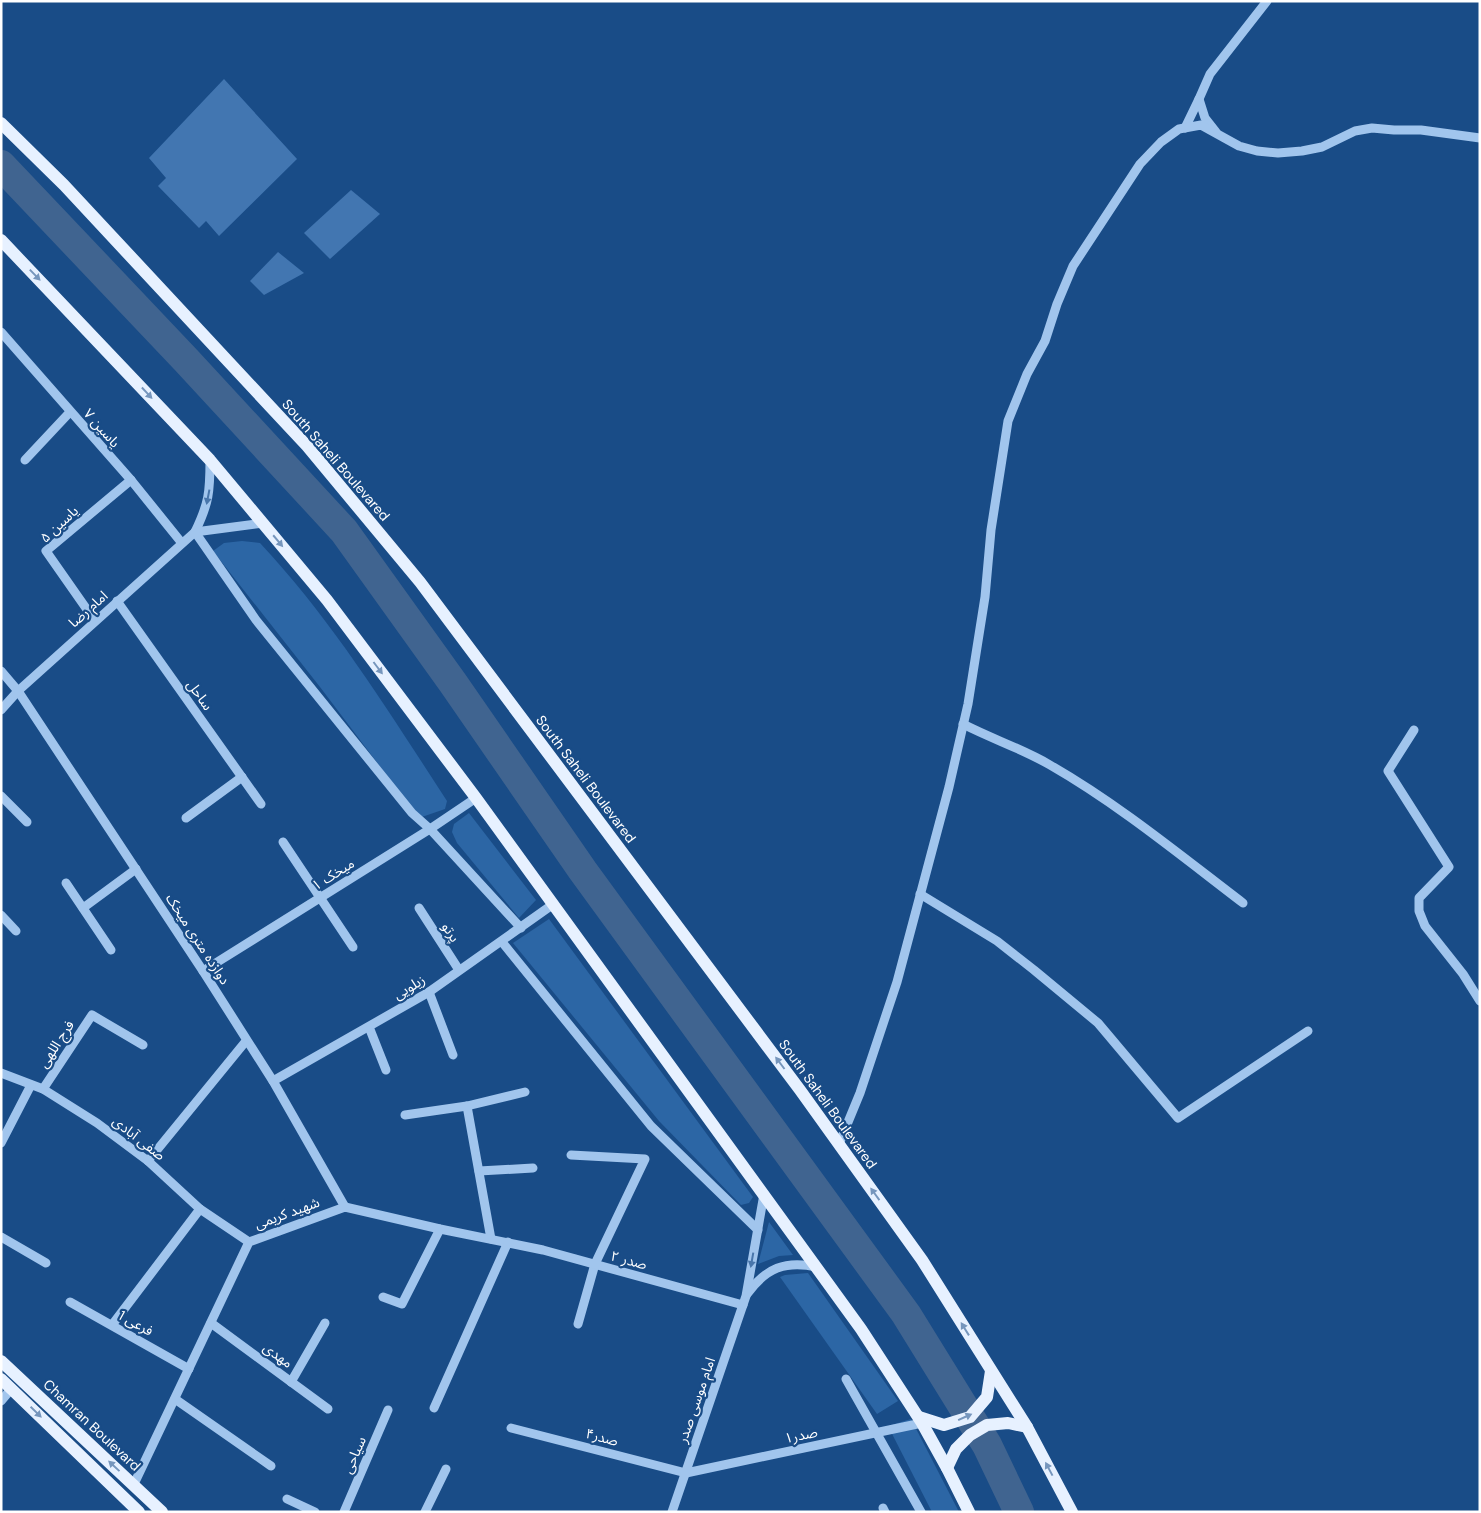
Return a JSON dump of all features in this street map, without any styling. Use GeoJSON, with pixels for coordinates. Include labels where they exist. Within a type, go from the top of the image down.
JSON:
{"type":"FeatureCollection","features":[{"type":"Feature","properties":{"kind":"main road","name":"South Saheli Boulevared"},"geometry":{"type":"LineString","coordinates":[[1,123],[64,185],[307,446],[420,582],[839,1144],[922,1260],[1027,1427],[1072,1512]]}},
{"type":"Feature","properties":{"kind":"main road"},"geometry":{"type":"LineString","coordinates":[[1,240],[210,460],[327,600],[476,798],[764,1194],[896,1380],[948,1468],[968,1512]]}},
{"type":"Feature","properties":{"kind":"main road","name":"Chamran Boulevard"},"geometry":{"type":"LineString","coordinates":[[1,1361],[162,1512]]}},
{"type":"Feature","properties":{"kind":"main road"},"geometry":{"type":"LineString","coordinates":[[921,1420],[944,1424],[970,1417],[987,1397],[991,1371]]}},
{"type":"Feature","properties":{"kind":"main road","name":"Chamran Boulevard"},"geometry":{"type":"LineString","coordinates":[[1,1378],[132,1509]]}},
{"type":"Feature","properties":{"kind":"main road"},"geometry":{"type":"LineString","coordinates":[[948,1468],[956,1449],[970,1435],[982,1428],[1008,1423],[1027,1427]]}},
{"type":"Feature","properties":{"kind":"street"},"geometry":{"type":"LineString","coordinates":[[1185,128],[1210,74],[1267,1]]}},
{"type":"Feature","properties":{"kind":"street"},"geometry":{"type":"LineString","coordinates":[[1199,99],[1205,118],[1218,134]]}},
{"type":"Feature","properties":{"kind":"street"},"geometry":{"type":"LineString","coordinates":[[839,1144],[860,1093],[897,982],[964,724],[985,597],[991,530],[1008,421],[1027,374],[1045,341],[1057,304],[1073,266],[1140,164],[1161,142],[1179,129],[1201,126],[1239,146],[1257,151],[1278,153],[1322,147],[1355,131],[1372,128],[1421,130],[1480,138]]}},
{"type":"Feature","properties":{"kind":"street","name":"یاسین ۷"},"geometry":{"type":"LineString","coordinates":[[1,332],[131,480],[181,542]]}},
{"type":"Feature","properties":{"kind":"street"},"geometry":{"type":"LineString","coordinates":[[26,460],[70,412]]}},
{"type":"Feature","properties":{"kind":"street"},"geometry":{"type":"LineString","coordinates":[[195,532],[206,510],[210,489],[210,460]]}},
{"type":"Feature","properties":{"kind":"street","name":"یاسین ۵"},"geometry":{"type":"LineString","coordinates":[[95,622],[46,551],[131,480]]}},
{"type":"Feature","properties":{"kind":"street"},"geometry":{"type":"LineString","coordinates":[[195,532],[263,523]]}},
{"type":"Feature","properties":{"kind":"street"},"geometry":{"type":"LineString","coordinates":[[195,532],[256,620],[412,813],[430,829],[521,928]]}},
{"type":"Feature","properties":{"kind":"street","name":"امام رضا"},"geometry":{"type":"LineString","coordinates":[[1,710],[18,691],[181,542],[195,532]]}},
{"type":"Feature","properties":{"kind":"street","name":"ساحل"},"geometry":{"type":"LineString","coordinates":[[117,601],[261,804]]}},
{"type":"Feature","properties":{"kind":"street","name":"دوازده متری میخک"},"geometry":{"type":"LineString","coordinates":[[1,671],[18,691],[203,971],[273,1081],[345,1207]]}},
{"type":"Feature","properties":{"kind":"street"},"geometry":{"type":"LineString","coordinates":[[964,724],[1049,764],[1090,789],[1243,903]]}},
{"type":"Feature","properties":{"kind":"street"},"geometry":{"type":"LineString","coordinates":[[1414,730],[1388,771],[1449,867],[1419,898],[1419,911],[1425,926],[1463,974],[1480,1000]]}},
{"type":"Feature","properties":{"kind":"street"},"geometry":{"type":"LineString","coordinates":[[186,818],[242,777]]}},
{"type":"Feature","properties":{"kind":"street"},"geometry":{"type":"LineString","coordinates":[[1,796],[27,822]]}},
{"type":"Feature","properties":{"kind":"street","name":"میخک ۱"},"geometry":{"type":"LineString","coordinates":[[203,971],[430,829],[476,798]]}},
{"type":"Feature","properties":{"kind":"street"},"geometry":{"type":"LineString","coordinates":[[283,842],[353,947]]}},
{"type":"Feature","properties":{"kind":"street"},"geometry":{"type":"LineString","coordinates":[[83,908],[136,870]]}},
{"type":"Feature","properties":{"kind":"street"},"geometry":{"type":"LineString","coordinates":[[66,883],[111,950]]}},
{"type":"Feature","properties":{"kind":"street"},"geometry":{"type":"LineString","coordinates":[[920,894],[997,941],[1098,1023],[1178,1118],[1308,1032]]}},
{"type":"Feature","properties":{"kind":"street","name":"زیلویی"},"geometry":{"type":"LineString","coordinates":[[273,1081],[429,992],[552,905]]}},
{"type":"Feature","properties":{"kind":"street","name":"پرتو"},"geometry":{"type":"LineString","coordinates":[[419,908],[459,970]]}},
{"type":"Feature","properties":{"kind":"street"},"geometry":{"type":"LineString","coordinates":[[1,915],[16,931]]}},
{"type":"Feature","properties":{"kind":"street"},"geometry":{"type":"LineString","coordinates":[[502,942],[651,1126],[758,1230]]}},
{"type":"Feature","properties":{"kind":"street"},"geometry":{"type":"LineString","coordinates":[[429,992],[453,1055]]}},
{"type":"Feature","properties":{"kind":"street","name":"فرج اللهی"},"geometry":{"type":"LineString","coordinates":[[43,1089],[92,1015],[143,1044]]}},
{"type":"Feature","properties":{"kind":"street"},"geometry":{"type":"LineString","coordinates":[[369,1027],[386,1070]]}},
{"type":"Feature","properties":{"kind":"street"},"geometry":{"type":"LineString","coordinates":[[148,1161],[246,1040]]}},
{"type":"Feature","properties":{"kind":"street","name":"صفی آبادی"},"geometry":{"type":"LineString","coordinates":[[1,1072],[43,1089],[96,1123],[148,1161],[200,1209],[249,1242]]}},
{"type":"Feature","properties":{"kind":"street"},"geometry":{"type":"LineString","coordinates":[[1,1142],[31,1085]]}},
{"type":"Feature","properties":{"kind":"street"},"geometry":{"type":"LineString","coordinates":[[405,1115],[467,1106],[525,1092]]}},
{"type":"Feature","properties":{"kind":"street"},"geometry":{"type":"LineString","coordinates":[[467,1106],[491,1240]]}},
{"type":"Feature","properties":{"kind":"street"},"geometry":{"type":"LineString","coordinates":[[571,1155],[645,1159],[595,1264],[578,1324]]}},
{"type":"Feature","properties":{"kind":"street"},"geometry":{"type":"LineString","coordinates":[[479,1171],[533,1168]]}},
{"type":"Feature","properties":{"kind":"street"},"geometry":{"type":"LineString","coordinates":[[744,1300],[764,1194]]}},
{"type":"Feature","properties":{"kind":"street"},"geometry":{"type":"LineString","coordinates":[[345,1207],[491,1240],[508,1242],[434,1408]]}},
{"type":"Feature","properties":{"kind":"street","name":"شهید کریمی"},"geometry":{"type":"LineString","coordinates":[[134,1484],[249,1242],[345,1207]]}},
{"type":"Feature","properties":{"kind":"street"},"geometry":{"type":"LineString","coordinates":[[112,1325],[200,1209]]}},
{"type":"Feature","properties":{"kind":"street"},"geometry":{"type":"LineString","coordinates":[[383,1297],[402,1304],[440,1229]]}},
{"type":"Feature","properties":{"kind":"street"},"geometry":{"type":"LineString","coordinates":[[1,1237],[46,1263]]}},
{"type":"Feature","properties":{"kind":"street","name":"صدر ۲"},"geometry":{"type":"LineString","coordinates":[[508,1242],[744,1300]]}},
{"type":"Feature","properties":{"kind":"street"},"geometry":{"type":"LineString","coordinates":[[744,1300],[757,1280],[772,1270],[787,1265],[803,1264],[816,1267]]}},
{"type":"Feature","properties":{"kind":"street","name":"امام موسی صدر"},"geometry":{"type":"LineString","coordinates":[[672,1512],[744,1300]]}},
{"type":"Feature","properties":{"kind":"street","name":"فرعی 1"},"geometry":{"type":"LineString","coordinates":[[70,1302],[189,1368]]}},
{"type":"Feature","properties":{"kind":"street","name":"مهدی"},"geometry":{"type":"LineString","coordinates":[[211,1323],[328,1409]]}},
{"type":"Feature","properties":{"kind":"street"},"geometry":{"type":"LineString","coordinates":[[291,1382],[325,1323]]}},
{"type":"Feature","properties":{"kind":"street"},"geometry":{"type":"LineString","coordinates":[[846,1378],[921,1512]]}},
{"type":"Feature","properties":{"kind":"street"},"geometry":{"type":"LineString","coordinates":[[1,1401],[12,1388]]}},
{"type":"Feature","properties":{"kind":"street"},"geometry":{"type":"LineString","coordinates":[[175,1400],[271,1466]]}},
{"type":"Feature","properties":{"kind":"street","name":"سیاحی"},"geometry":{"type":"LineString","coordinates":[[344,1512],[388,1410]]}},
{"type":"Feature","properties":{"kind":"street","name":"صدر۱"},"geometry":{"type":"LineString","coordinates":[[686,1473],[877,1432],[921,1420]]}},
{"type":"Feature","properties":{"kind":"street","name":"صدر۴"},"geometry":{"type":"LineString","coordinates":[[512,1428],[686,1473]]}},
{"type":"Feature","properties":{"kind":"street"},"geometry":{"type":"LineString","coordinates":[[426,1512],[446,1469]]}},
{"type":"Feature","properties":{"kind":"street"},"geometry":{"type":"LineString","coordinates":[[287,1499],[315,1512]]}},
{"type":"Feature","properties":{"kind":"shaded area"},"geometry":{"type":"Polygon","coordinates":[[[242,541],[260,543],[287,573],[336,635],[382,701],[447,801],[445,809],[419,818],[320,687],[213,551],[224,543],[242,541]]]}},
{"type":"Feature","properties":{"kind":"shaded area"},"geometry":{"type":"Polygon","coordinates":[[[469,813],[536,900],[519,918],[457,843],[452,832],[454,824],[469,813]]]}},
{"type":"Feature","properties":{"kind":"shaded area"},"geometry":{"type":"Polygon","coordinates":[[[549,919],[753,1197],[749,1203],[741,1205],[659,1121],[513,943],[549,919]]]}},
{"type":"Feature","properties":{"kind":"shaded area"},"geometry":{"type":"Polygon","coordinates":[[[769,1222],[793,1255],[779,1256],[758,1264],[769,1222]]]}},
{"type":"Feature","properties":{"kind":"shaded area"},"geometry":{"type":"Polygon","coordinates":[[[808,1273],[898,1401],[877,1414],[780,1277],[808,1273]]]}},
{"type":"Feature","properties":{"kind":"shaded area"},"geometry":{"type":"Polygon","coordinates":[[[911,1419],[959,1512],[932,1512],[888,1426],[911,1419]]]}},
{"type":"Feature","properties":{"kind":"building"},"geometry":{"type":"Polygon","coordinates":[[[224,79],[297,159],[219,236],[206,221],[199,228],[158,186],[166,178],[149,158],[224,79]]]}},
{"type":"Feature","properties":{"kind":"building"},"geometry":{"type":"Polygon","coordinates":[[[351,190],[380,214],[330,259],[304,233],[351,190]]]}},
{"type":"Feature","properties":{"kind":"building"},"geometry":{"type":"Polygon","coordinates":[[[278,252],[304,273],[264,295],[250,281],[278,252]]]}},
{"type":"Feature","properties":{"kind":"waterway"},"geometry":{"type":"LineString","coordinates":[[1,165],[186,360],[344,531],[453,683],[583,871],[906,1314],[987,1445],[1019,1512]]}}]}
